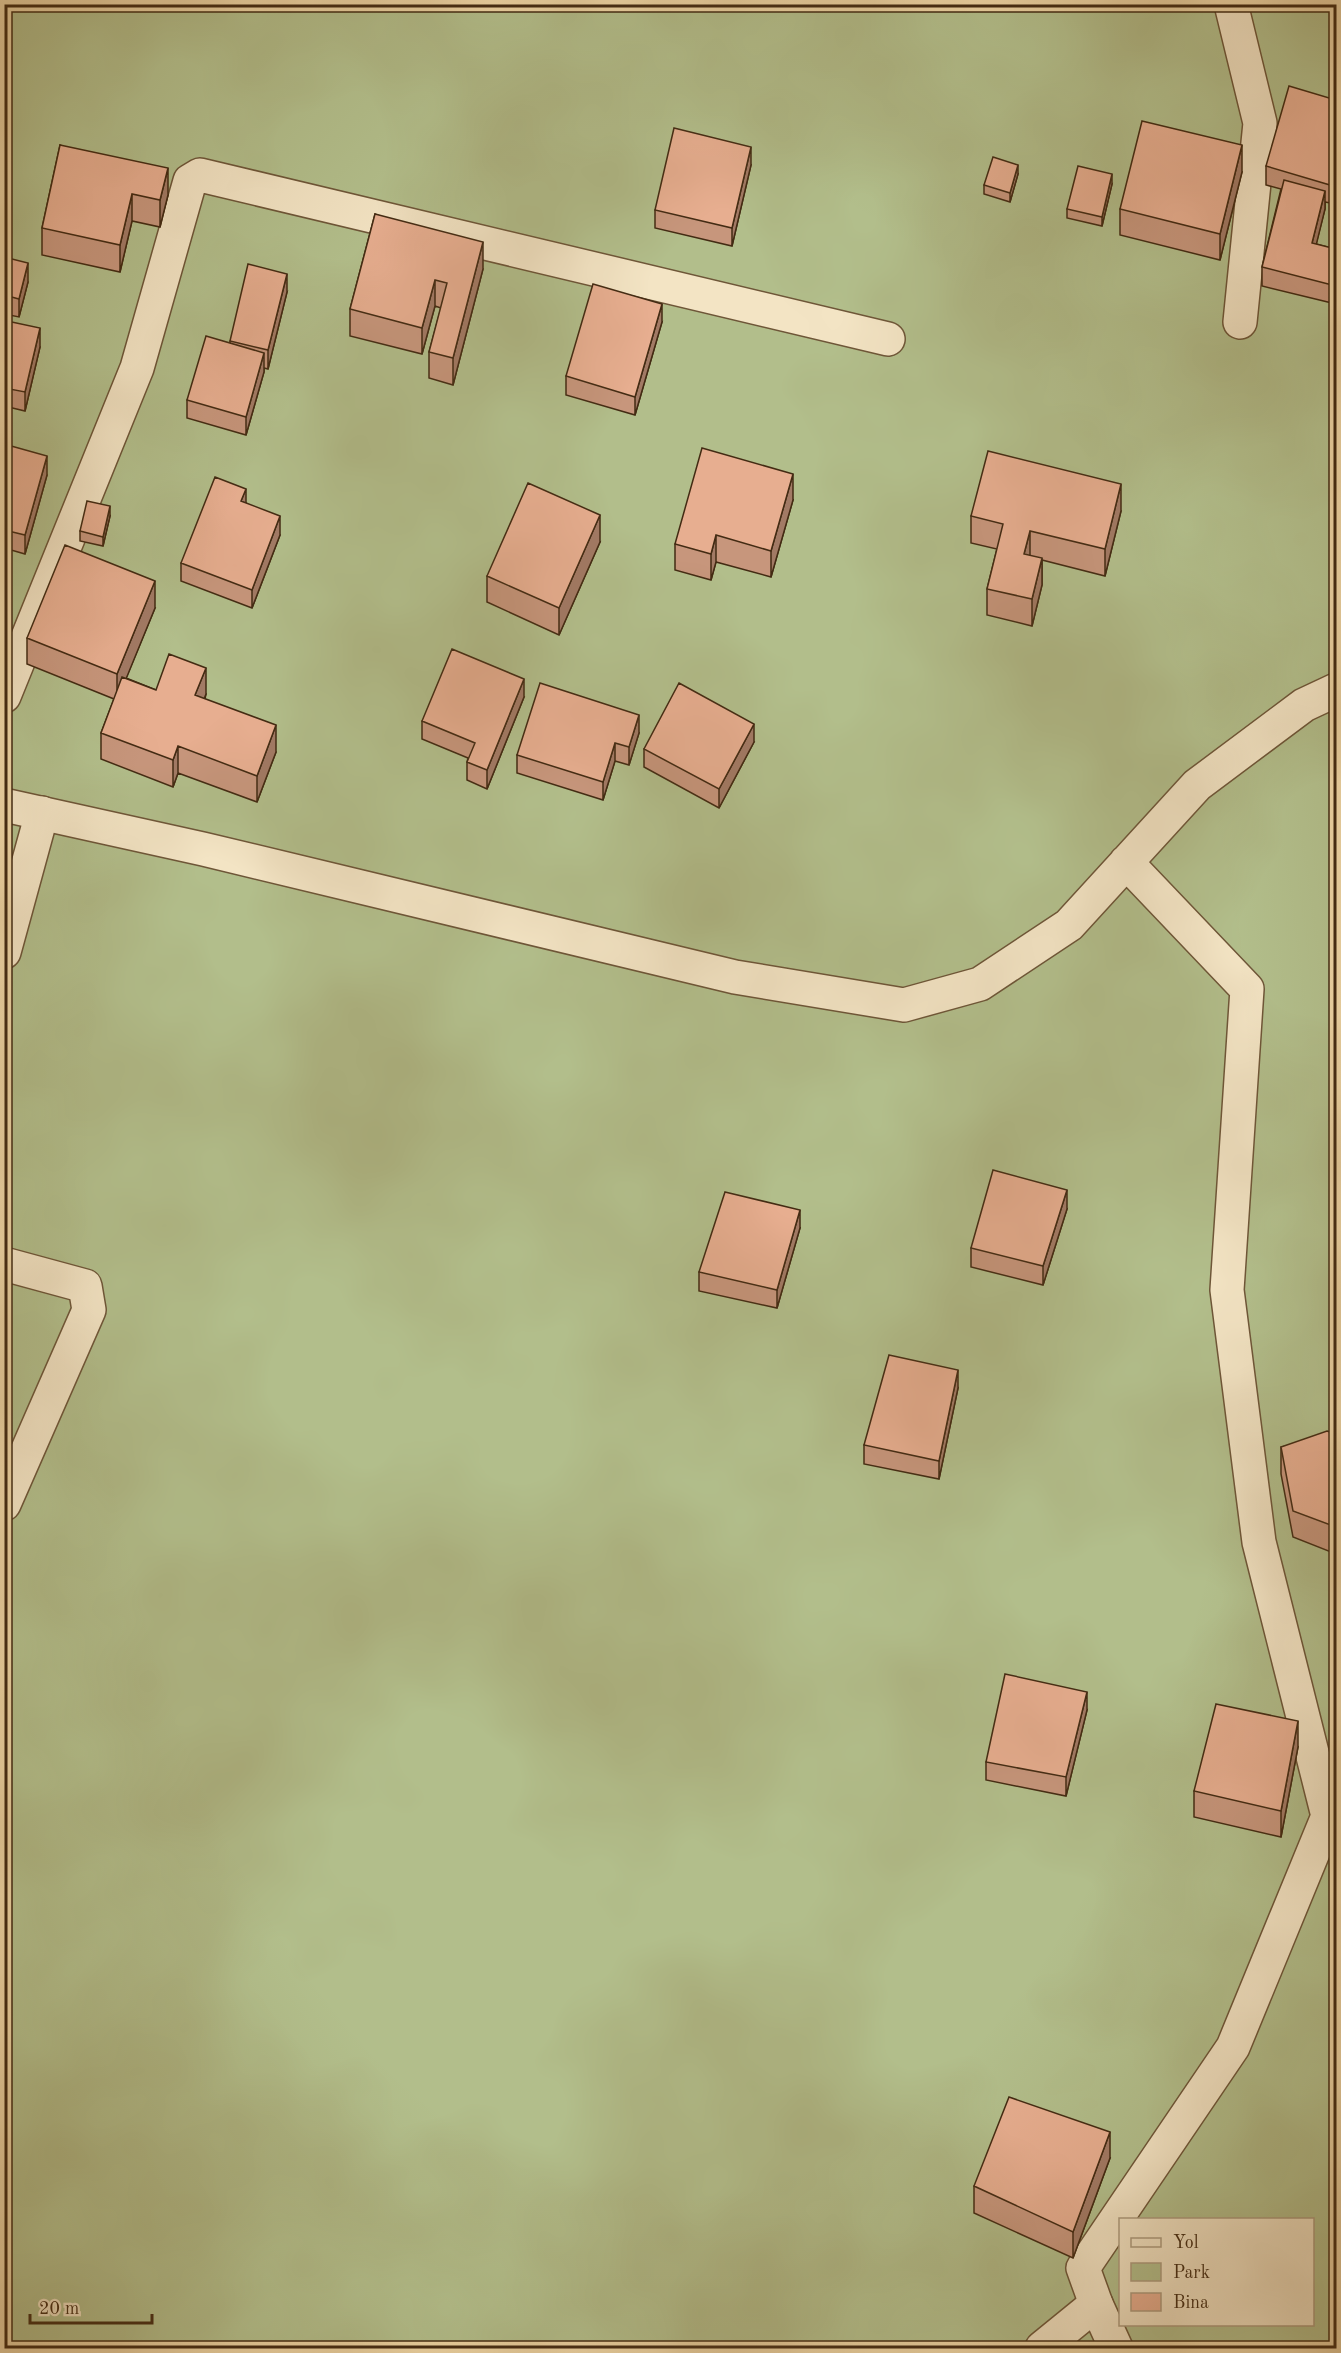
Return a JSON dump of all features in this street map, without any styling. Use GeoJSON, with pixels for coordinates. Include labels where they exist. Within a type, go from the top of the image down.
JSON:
{"type":"FeatureCollection","features":[{"type":"Feature","properties":{"kind":"street"},"geometry":{"type":"LineString","coordinates":[[1231,4],[1260,123],[1240,322]]}},
{"type":"Feature","properties":{"kind":"street"},"geometry":{"type":"LineString","coordinates":[[4,696],[137,368],[190,181],[200,175],[888,339]]}},
{"type":"Feature","properties":{"kind":"street"},"geometry":{"type":"LineString","coordinates":[[4,805],[202,849],[735,977],[904,1005],[980,984],[1069,925],[1197,785],[1304,705],[1336,690]]}},
{"type":"Feature","properties":{"kind":"street"},"geometry":{"type":"LineString","coordinates":[[4,952],[42,813]]}},
{"type":"Feature","properties":{"kind":"street"},"geometry":{"type":"LineString","coordinates":[[1116,2349],[1095,2304],[1083,2268],[1233,2047],[1332,1813],[1259,1542],[1227,1290],[1247,989],[1126,862]]}},
{"type":"Feature","properties":{"kind":"street"},"geometry":{"type":"LineString","coordinates":[[4,1264],[85,1287],[89,1310],[4,1504]]}},
{"type":"Feature","properties":{"kind":"street"},"geometry":{"type":"LineString","coordinates":[[1042,2349],[1095,2304]]}},
{"type":"Feature","properties":{"kind":"green space"},"geometry":{"type":"Polygon","coordinates":[[[5,5],[1336,5],[1336,2348],[5,2348],[5,5]]]}},
{"type":"Feature","properties":{"kind":"building"},"geometry":{"type":"Polygon","coordinates":[[[1289,86],[1336,100],[1336,163],[1330,185],[1266,166],[1289,86]]]}},
{"type":"Feature","properties":{"kind":"building"},"geometry":{"type":"Polygon","coordinates":[[[1142,121],[1242,145],[1220,234],[1120,209],[1142,121]]]}},
{"type":"Feature","properties":{"kind":"building"},"geometry":{"type":"Polygon","coordinates":[[[674,128],[751,147],[732,228],[655,210],[674,128]]]}},
{"type":"Feature","properties":{"kind":"building"},"geometry":{"type":"Polygon","coordinates":[[[60,145],[168,168],[160,200],[132,194],[120,245],[42,228],[60,145]]]}},
{"type":"Feature","properties":{"kind":"building"},"geometry":{"type":"Polygon","coordinates":[[[993,157],[1018,165],[1010,193],[984,185],[993,157]]]}},
{"type":"Feature","properties":{"kind":"building"},"geometry":{"type":"Polygon","coordinates":[[[1078,166],[1112,174],[1102,217],[1067,209],[1078,166]]]}},
{"type":"Feature","properties":{"kind":"building"},"geometry":{"type":"Polygon","coordinates":[[[1284,180],[1325,191],[1312,243],[1336,249],[1336,286],[1262,267],[1284,180]]]}},
{"type":"Feature","properties":{"kind":"building"},"geometry":{"type":"Polygon","coordinates":[[[375,214],[483,242],[453,358],[429,352],[447,283],[435,280],[422,328],[350,309],[375,214]]]}},
{"type":"Feature","properties":{"kind":"building"},"geometry":{"type":"Polygon","coordinates":[[[4,257],[28,263],[19,299],[4,295],[4,257]]]}},
{"type":"Feature","properties":{"kind":"building"},"geometry":{"type":"Polygon","coordinates":[[[248,264],[287,274],[268,350],[230,341],[248,264]]]}},
{"type":"Feature","properties":{"kind":"building"},"geometry":{"type":"Polygon","coordinates":[[[593,284],[662,304],[635,397],[566,376],[593,284]]]}},
{"type":"Feature","properties":{"kind":"building"},"geometry":{"type":"Polygon","coordinates":[[[7,321],[40,328],[25,392],[4,388],[4,330],[7,321]]]}},
{"type":"Feature","properties":{"kind":"building"},"geometry":{"type":"Polygon","coordinates":[[[206,336],[264,353],[246,417],[187,400],[206,336]]]}},
{"type":"Feature","properties":{"kind":"building"},"geometry":{"type":"Polygon","coordinates":[[[4,444],[47,456],[25,535],[4,530],[4,444]]]}},
{"type":"Feature","properties":{"kind":"building"},"geometry":{"type":"Polygon","coordinates":[[[702,448],[793,474],[771,551],[716,535],[711,554],[675,544],[702,448]]]}},
{"type":"Feature","properties":{"kind":"building"},"geometry":{"type":"Polygon","coordinates":[[[988,451],[1121,484],[1105,549],[1030,531],[1024,554],[1042,558],[1032,599],[987,589],[1003,524],[971,516],[988,451]]]}},
{"type":"Feature","properties":{"kind":"building"},"geometry":{"type":"Polygon","coordinates":[[[215,477],[246,489],[241,501],[280,516],[252,590],[181,563],[215,477]]]}},
{"type":"Feature","properties":{"kind":"building"},"geometry":{"type":"Polygon","coordinates":[[[528,483],[600,515],[559,608],[487,576],[528,483]]]}},
{"type":"Feature","properties":{"kind":"building"},"geometry":{"type":"Polygon","coordinates":[[[87,501],[110,506],[103,537],[80,531],[87,501]]]}},
{"type":"Feature","properties":{"kind":"building"},"geometry":{"type":"Polygon","coordinates":[[[65,545],[155,581],[117,674],[27,638],[65,545]]]}},
{"type":"Feature","properties":{"kind":"building"},"geometry":{"type":"Polygon","coordinates":[[[452,649],[524,679],[487,770],[467,762],[475,743],[422,721],[452,649]]]}},
{"type":"Feature","properties":{"kind":"building"},"geometry":{"type":"Polygon","coordinates":[[[169,654],[206,668],[195,695],[276,725],[257,776],[178,746],[173,760],[101,733],[122,677],[156,690],[169,654]]]}},
{"type":"Feature","properties":{"kind":"building"},"geometry":{"type":"Polygon","coordinates":[[[540,683],[639,715],[629,747],[615,743],[603,782],[517,755],[540,683]]]}},
{"type":"Feature","properties":{"kind":"building"},"geometry":{"type":"Polygon","coordinates":[[[679,683],[754,724],[719,789],[644,749],[679,683]]]}},
{"type":"Feature","properties":{"kind":"building"},"geometry":{"type":"Polygon","coordinates":[[[993,1170],[1067,1190],[1043,1266],[971,1248],[993,1170]]]}},
{"type":"Feature","properties":{"kind":"building"},"geometry":{"type":"Polygon","coordinates":[[[725,1192],[800,1210],[777,1290],[699,1272],[725,1192]]]}},
{"type":"Feature","properties":{"kind":"building"},"geometry":{"type":"Polygon","coordinates":[[[889,1355],[958,1370],[939,1461],[864,1445],[889,1355]]]}},
{"type":"Feature","properties":{"kind":"building"},"geometry":{"type":"Polygon","coordinates":[[[1327,1431],[1336,1434],[1336,1527],[1293,1511],[1281,1447],[1327,1431]]]}},
{"type":"Feature","properties":{"kind":"building"},"geometry":{"type":"Polygon","coordinates":[[[1005,1674],[1087,1692],[1066,1777],[986,1762],[1005,1674]]]}},
{"type":"Feature","properties":{"kind":"building"},"geometry":{"type":"Polygon","coordinates":[[[1216,1704],[1298,1721],[1281,1811],[1194,1791],[1216,1704]]]}},
{"type":"Feature","properties":{"kind":"building"},"geometry":{"type":"Polygon","coordinates":[[[1009,2097],[1110,2132],[1073,2232],[974,2186],[1009,2097]]]}}]}
